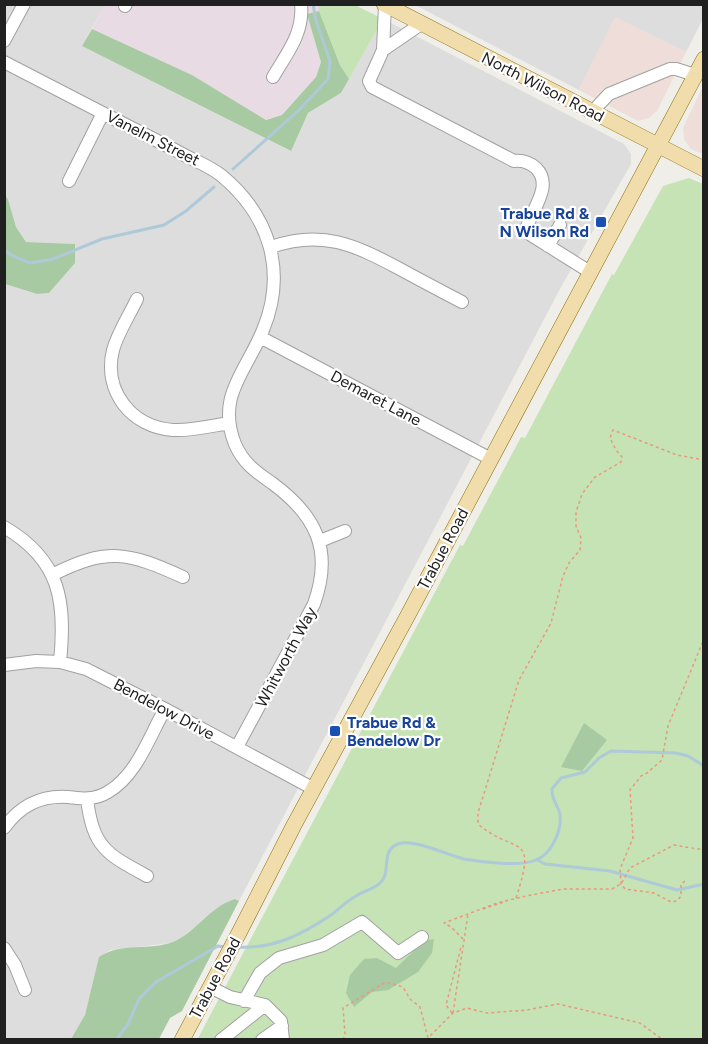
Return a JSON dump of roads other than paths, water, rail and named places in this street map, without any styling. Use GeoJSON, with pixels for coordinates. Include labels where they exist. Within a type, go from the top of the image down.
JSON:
{"type":"FeatureCollection","features":[{"type":"Feature","properties":{"kind":"main road","name":"North Wilson Road"},"geometry":{"type":"LineString","coordinates":[[384,5],[704,169]]}},
{"type":"Feature","properties":{"kind":"main road","name":"Trabue Road"},"geometry":{"type":"LineString","coordinates":[[182,1040],[704,59]]}},
{"type":"Feature","properties":{"kind":"street"},"geometry":{"type":"LineString","coordinates":[[4,41],[24,4]]}},
{"type":"Feature","properties":{"kind":"street"},"geometry":{"type":"LineString","coordinates":[[273,77],[299,33],[303,18],[301,4]]}},
{"type":"Feature","properties":{"kind":"street"},"geometry":{"type":"LineString","coordinates":[[384,5],[383,50],[369,81],[372,87],[514,161],[523,161],[536,168],[542,177],[543,189],[526,230],[590,272]]}},
{"type":"Feature","properties":{"kind":"street"},"geometry":{"type":"LineString","coordinates":[[383,50],[421,24]]}},
{"type":"Feature","properties":{"kind":"street","name":"Vanelm Street"},"geometry":{"type":"LineString","coordinates":[[4,62],[221,175],[252,208],[260,220],[271,247]]}},
{"type":"Feature","properties":{"kind":"street"},"geometry":{"type":"LineString","coordinates":[[592,112],[609,94],[669,69],[695,75]]}},
{"type":"Feature","properties":{"kind":"street"},"geometry":{"type":"LineString","coordinates":[[69,181],[104,113]]}},
{"type":"Feature","properties":{"kind":"street"},"geometry":{"type":"LineString","coordinates":[[548,246],[560,225]]}},
{"type":"Feature","properties":{"kind":"street"},"geometry":{"type":"LineString","coordinates":[[271,247],[305,239],[326,239],[347,244],[366,251],[462,302]]}},
{"type":"Feature","properties":{"kind":"street","name":"Whitworth Way"},"geometry":{"type":"LineString","coordinates":[[237,747],[314,604],[319,591],[324,562],[320,541],[312,524],[298,506],[272,483],[258,475],[241,456],[229,423],[231,393],[260,337],[270,310],[274,278],[271,247]]}},
{"type":"Feature","properties":{"kind":"street"},"geometry":{"type":"LineString","coordinates":[[137,299],[117,340],[111,360],[112,382],[120,401],[134,416],[152,426],[175,430],[229,423]]}},
{"type":"Feature","properties":{"kind":"street","name":"Demaret Lane"},"geometry":{"type":"LineString","coordinates":[[260,337],[491,459]]}},
{"type":"Feature","properties":{"kind":"street"},"geometry":{"type":"LineString","coordinates":[[4,527],[19,535],[52,575],[62,604],[60,662]]}},
{"type":"Feature","properties":{"kind":"street"},"geometry":{"type":"LineString","coordinates":[[320,541],[345,531]]}},
{"type":"Feature","properties":{"kind":"street"},"geometry":{"type":"LineString","coordinates":[[52,575],[88,558],[117,555],[133,557],[183,577]]}},
{"type":"Feature","properties":{"kind":"street","name":"Bendelow Drive"},"geometry":{"type":"LineString","coordinates":[[4,664],[36,661],[60,662],[86,669],[314,789]]}},
{"type":"Feature","properties":{"kind":"street"},"geometry":{"type":"LineString","coordinates":[[4,828],[19,812],[38,800],[52,797],[87,799],[106,794],[126,778],[165,709]]}},
{"type":"Feature","properties":{"kind":"street"},"geometry":{"type":"LineString","coordinates":[[87,799],[94,832],[106,851],[147,876]]}},
{"type":"Feature","properties":{"kind":"street"},"geometry":{"type":"LineString","coordinates":[[244,1000],[260,973],[279,958],[323,945],[362,922],[398,953],[422,937]]}},
{"type":"Feature","properties":{"kind":"street"},"geometry":{"type":"LineString","coordinates":[[4,948],[15,965],[25,990]]}},
{"type":"Feature","properties":{"kind":"street"},"geometry":{"type":"LineString","coordinates":[[210,987],[230,997],[265,1005],[281,1021],[283,1040]]}},
{"type":"Feature","properties":{"kind":"street"},"geometry":{"type":"LineString","coordinates":[[221,1040],[265,1005]]}},
{"type":"Feature","properties":{"kind":"street"},"geometry":{"type":"LineString","coordinates":[[262,1040],[282,1026]]}},
{"type":"Feature","properties":{"kind":"waterway"},"geometry":{"type":"LineString","coordinates":[[233,169],[299,110],[328,79],[330,61],[316,21],[313,4]]}},
{"type":"Feature","properties":{"kind":"waterway"},"geometry":{"type":"LineString","coordinates":[[4,250],[30,263],[53,259],[102,239],[164,225],[186,211],[214,187]]}},
{"type":"Feature","properties":{"kind":"waterway"},"geometry":{"type":"LineString","coordinates":[[238,947],[264,946],[287,939],[309,929],[359,894],[375,887],[385,874],[389,851],[398,844],[413,843],[464,859],[511,864],[529,862],[542,857],[547,853],[558,834],[560,814],[552,789],[561,778],[585,772],[599,758],[611,751],[676,753],[688,756],[704,766]]}},
{"type":"Feature","properties":{"kind":"waterway"},"geometry":{"type":"LineString","coordinates":[[537,860],[545,864],[610,871],[677,890],[704,884]]}},
{"type":"Feature","properties":{"kind":"waterway"},"geometry":{"type":"LineString","coordinates":[[116,1040],[128,1024],[139,999],[156,982],[218,946],[225,947]]}},
{"type":"Feature","properties":{"kind":"place","name":"Trabue Rd & N Wilson Rd"},"geometry":{"type":"Point","coordinates":[601,222]}},
{"type":"Feature","properties":{"kind":"place","name":"Trabue Rd & Bendelow Dr"},"geometry":{"type":"Point","coordinates":[335,731]}}]}
